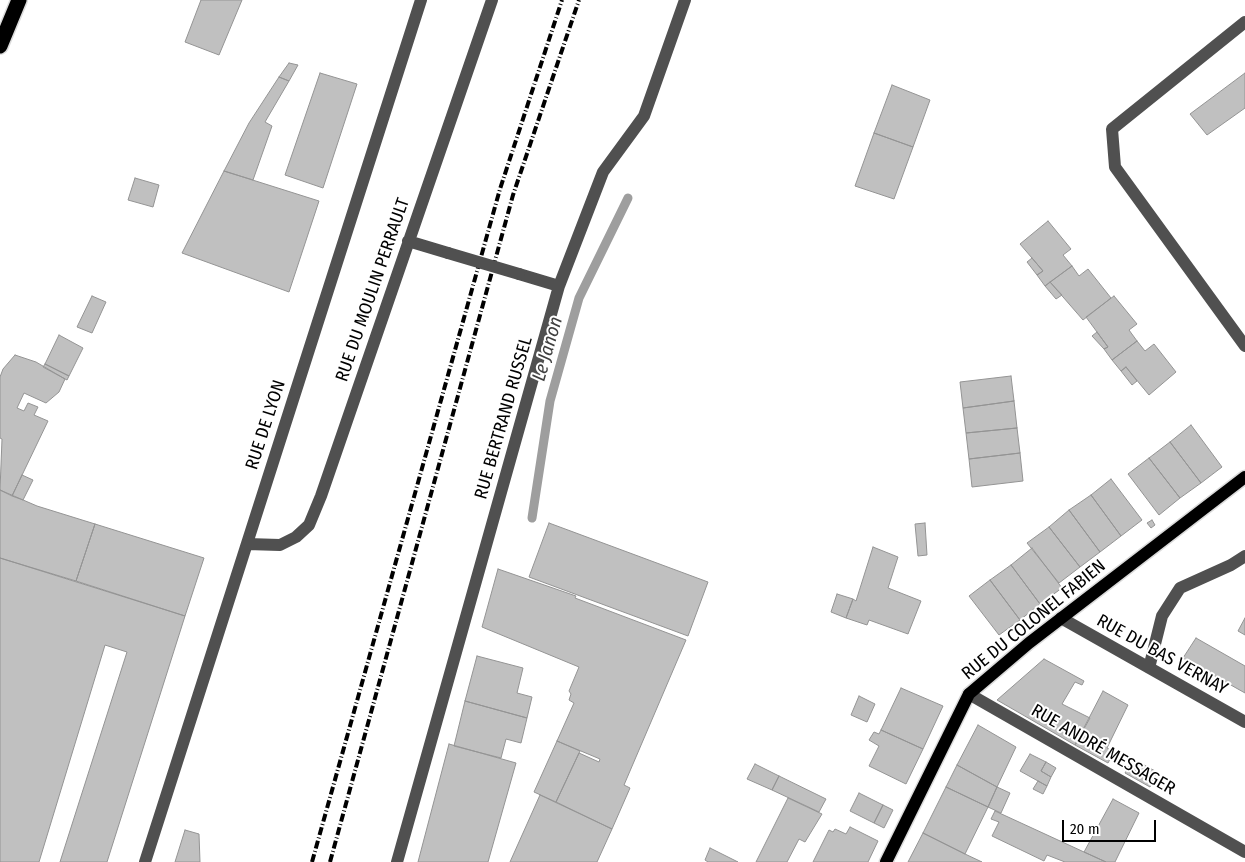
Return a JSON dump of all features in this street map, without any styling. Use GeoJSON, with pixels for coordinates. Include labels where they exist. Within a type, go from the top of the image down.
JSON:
{"type":"FeatureCollection","features":[{"type":"Feature","properties":{"kind":"highway"},"geometry":{"type":"LineString","coordinates":[[0,46],[20,0]]}},
{"type":"Feature","properties":{"kind":"main road","name":"RUE DU COLONEL FABIEN"},"geometry":{"type":"LineString","coordinates":[[886,862],[969,694],[1061,618],[1245,477]]}},
{"type":"Feature","properties":{"kind":"street","name":"RUE DE LYON"},"geometry":{"type":"LineString","coordinates":[[145,862],[422,0]]}},
{"type":"Feature","properties":{"kind":"street","name":"RUE DU MOULIN PERRAULT"},"geometry":{"type":"LineString","coordinates":[[247,544],[280,545],[296,538],[309,524],[321,496],[492,0]]}},
{"type":"Feature","properties":{"kind":"street","name":"RUE BERTRAND RUSSEL"},"geometry":{"type":"LineString","coordinates":[[396,862],[560,286],[603,172],[644,116],[685,0]]}},
{"type":"Feature","properties":{"kind":"street"},"geometry":{"type":"LineString","coordinates":[[1245,22],[1112,129],[1115,167],[1245,346]]}},
{"type":"Feature","properties":{"kind":"street"},"geometry":{"type":"LineString","coordinates":[[408,242],[560,286]]}},
{"type":"Feature","properties":{"kind":"street"},"geometry":{"type":"LineString","coordinates":[[1149,668],[1162,616],[1180,588],[1232,565],[1245,556]]}},
{"type":"Feature","properties":{"kind":"street","name":"RUE DU BAS VERNAY"},"geometry":{"type":"LineString","coordinates":[[1061,618],[1245,722]]}},
{"type":"Feature","properties":{"kind":"street","name":"RUE ANDRÉ MESSAGER"},"geometry":{"type":"LineString","coordinates":[[969,694],[1241,854]]}},
{"type":"Feature","properties":{"kind":"building"},"geometry":{"type":"Polygon","coordinates":[[[201,0],[242,0],[219,55],[185,42],[201,0]]]}},
{"type":"Feature","properties":{"kind":"building"},"geometry":{"type":"Polygon","coordinates":[[[289,63],[298,65],[289,81],[279,77],[289,63]]]}},
{"type":"Feature","properties":{"kind":"building"},"geometry":{"type":"Polygon","coordinates":[[[320,73],[357,84],[323,188],[285,175],[320,73]]]}},
{"type":"Feature","properties":{"kind":"building"},"geometry":{"type":"Polygon","coordinates":[[[1245,73],[1245,108],[1207,135],[1190,114],[1245,73]]]}},
{"type":"Feature","properties":{"kind":"building"},"geometry":{"type":"Polygon","coordinates":[[[279,77],[289,81],[265,122],[272,126],[253,180],[224,171],[249,123],[279,77]]]}},
{"type":"Feature","properties":{"kind":"building"},"geometry":{"type":"Polygon","coordinates":[[[892,85],[930,100],[913,147],[874,133],[892,85]]]}},
{"type":"Feature","properties":{"kind":"building"},"geometry":{"type":"Polygon","coordinates":[[[874,133],[913,147],[894,199],[855,186],[874,133]]]}},
{"type":"Feature","properties":{"kind":"building"},"geometry":{"type":"Polygon","coordinates":[[[224,171],[319,201],[289,292],[182,253],[224,171]]]}},
{"type":"Feature","properties":{"kind":"building"},"geometry":{"type":"Polygon","coordinates":[[[135,178],[159,185],[153,207],[128,200],[135,178]]]}},
{"type":"Feature","properties":{"kind":"building"},"geometry":{"type":"Polygon","coordinates":[[[1048,221],[1071,249],[1063,255],[1072,266],[1045,286],[1037,275],[1043,271],[1020,244],[1048,221]]]}},
{"type":"Feature","properties":{"kind":"building"},"geometry":{"type":"Polygon","coordinates":[[[1032,258],[1043,271],[1037,275],[1027,262],[1032,258]]]}},
{"type":"Feature","properties":{"kind":"building"},"geometry":{"type":"Polygon","coordinates":[[[1072,266],[1079,276],[1088,269],[1111,298],[1083,320],[1050,282],[1072,266]]]}},
{"type":"Feature","properties":{"kind":"building"},"geometry":{"type":"Polygon","coordinates":[[[1050,282],[1062,295],[1056,299],[1045,286],[1050,282]]]}},
{"type":"Feature","properties":{"kind":"building"},"geometry":{"type":"Polygon","coordinates":[[[92,296],[106,302],[92,333],[77,327],[92,296]]]}},
{"type":"Feature","properties":{"kind":"building"},"geometry":{"type":"Polygon","coordinates":[[[1114,296],[1137,324],[1129,330],[1137,341],[1112,360],[1104,349],[1108,347],[1086,317],[1114,296]]]}},
{"type":"Feature","properties":{"kind":"building"},"geometry":{"type":"Polygon","coordinates":[[[1097,332],[1108,347],[1104,349],[1092,336],[1097,332]]]}},
{"type":"Feature","properties":{"kind":"building"},"geometry":{"type":"Polygon","coordinates":[[[59,335],[83,348],[69,376],[45,364],[59,335]]]}},
{"type":"Feature","properties":{"kind":"building"},"geometry":{"type":"Polygon","coordinates":[[[1137,341],[1145,351],[1154,344],[1176,372],[1149,395],[1126,367],[1121,371],[1112,360],[1137,341]]]}},
{"type":"Feature","properties":{"kind":"building"},"geometry":{"type":"Polygon","coordinates":[[[15,355],[36,362],[65,379],[59,392],[46,403],[24,393],[17,408],[24,411],[28,403],[38,407],[34,415],[48,421],[12,496],[0,490],[2,439],[0,438],[0,377],[3,369],[15,355]]]}},
{"type":"Feature","properties":{"kind":"building"},"geometry":{"type":"Polygon","coordinates":[[[45,364],[69,376],[67,380],[43,367],[45,364]]]}},
{"type":"Feature","properties":{"kind":"building"},"geometry":{"type":"Polygon","coordinates":[[[1126,367],[1137,381],[1132,385],[1121,371],[1126,367]]]}},
{"type":"Feature","properties":{"kind":"building"},"geometry":{"type":"Polygon","coordinates":[[[1011,376],[1014,401],[963,408],[960,382],[1011,376]]]}},
{"type":"Feature","properties":{"kind":"building"},"geometry":{"type":"Polygon","coordinates":[[[1014,401],[1017,428],[966,433],[963,408],[1014,401]]]}},
{"type":"Feature","properties":{"kind":"building"},"geometry":{"type":"Polygon","coordinates":[[[1191,425],[1222,467],[1201,483],[1170,442],[1191,425]]]}},
{"type":"Feature","properties":{"kind":"building"},"geometry":{"type":"Polygon","coordinates":[[[1017,428],[1020,453],[969,459],[966,433],[1017,428]]]}},
{"type":"Feature","properties":{"kind":"building"},"geometry":{"type":"Polygon","coordinates":[[[1170,442],[1201,483],[1180,498],[1149,458],[1170,442]]]}},
{"type":"Feature","properties":{"kind":"building"},"geometry":{"type":"Polygon","coordinates":[[[1020,453],[1023,481],[972,487],[969,459],[1020,453]]]}},
{"type":"Feature","properties":{"kind":"building"},"geometry":{"type":"Polygon","coordinates":[[[1149,458],[1180,498],[1159,515],[1128,474],[1149,458]]]}},
{"type":"Feature","properties":{"kind":"building"},"geometry":{"type":"Polygon","coordinates":[[[22,475],[33,480],[23,500],[12,496],[22,475]]]}},
{"type":"Feature","properties":{"kind":"building"},"geometry":{"type":"Polygon","coordinates":[[[1111,479],[1142,520],[1121,536],[1091,495],[1111,479]]]}},
{"type":"Feature","properties":{"kind":"building"},"geometry":{"type":"Polygon","coordinates":[[[0,490],[37,506],[95,524],[76,581],[0,558],[0,490]]]}},
{"type":"Feature","properties":{"kind":"building"},"geometry":{"type":"Polygon","coordinates":[[[1091,495],[1121,536],[1100,552],[1069,510],[1091,495]]]}},
{"type":"Feature","properties":{"kind":"building"},"geometry":{"type":"Polygon","coordinates":[[[1069,510],[1100,552],[1080,567],[1049,527],[1069,510]]]}},
{"type":"Feature","properties":{"kind":"building"},"geometry":{"type":"Polygon","coordinates":[[[1152,520],[1155,525],[1151,528],[1147,523],[1152,520]]]}},
{"type":"Feature","properties":{"kind":"building"},"geometry":{"type":"Polygon","coordinates":[[[549,523],[708,582],[688,636],[529,577],[549,523]]]}},
{"type":"Feature","properties":{"kind":"building"},"geometry":{"type":"Polygon","coordinates":[[[925,523],[927,555],[918,556],[915,524],[925,523]]]}},
{"type":"Feature","properties":{"kind":"building"},"geometry":{"type":"Polygon","coordinates":[[[95,524],[204,558],[185,616],[76,581],[95,524]]]}},
{"type":"Feature","properties":{"kind":"building"},"geometry":{"type":"Polygon","coordinates":[[[1049,527],[1080,567],[1059,583],[1027,543],[1049,527]]]}},
{"type":"Feature","properties":{"kind":"building"},"geometry":{"type":"Polygon","coordinates":[[[873,547],[898,557],[888,588],[921,601],[908,634],[869,620],[867,625],[846,618],[853,599],[856,601],[873,547]]]}},
{"type":"Feature","properties":{"kind":"building"},"geometry":{"type":"Polygon","coordinates":[[[1032,548],[1062,588],[1040,604],[1011,565],[1032,548]]]}},
{"type":"Feature","properties":{"kind":"building"},"geometry":{"type":"Polygon","coordinates":[[[0,558],[185,616],[107,862],[60,862],[127,652],[105,645],[39,862],[0,862],[0,558]]]}},
{"type":"Feature","properties":{"kind":"building"},"geometry":{"type":"Polygon","coordinates":[[[1011,565],[1040,604],[1020,620],[990,580],[1011,565]]]}},
{"type":"Feature","properties":{"kind":"building"},"geometry":{"type":"Polygon","coordinates":[[[498,569],[576,596],[575,598],[686,640],[624,785],[630,788],[612,829],[556,802],[579,753],[599,762],[600,759],[557,741],[574,703],[569,700],[571,694],[569,691],[579,667],[482,627],[498,569]]]}},
{"type":"Feature","properties":{"kind":"building"},"geometry":{"type":"Polygon","coordinates":[[[990,580],[1020,620],[999,635],[969,596],[990,580]]]}},
{"type":"Feature","properties":{"kind":"building"},"geometry":{"type":"Polygon","coordinates":[[[837,594],[853,599],[846,618],[831,612],[837,594]]]}},
{"type":"Feature","properties":{"kind":"building"},"geometry":{"type":"Polygon","coordinates":[[[1245,618],[1245,635],[1238,631],[1245,618]]]}},
{"type":"Feature","properties":{"kind":"building"},"geometry":{"type":"Polygon","coordinates":[[[1196,638],[1245,666],[1245,693],[1183,658],[1196,638]]]}},
{"type":"Feature","properties":{"kind":"building"},"geometry":{"type":"Polygon","coordinates":[[[477,656],[523,668],[517,693],[532,697],[527,718],[465,701],[477,656]]]}},
{"type":"Feature","properties":{"kind":"building"},"geometry":{"type":"Polygon","coordinates":[[[1044,659],[1084,681],[1082,685],[1075,682],[1062,704],[1090,718],[1075,745],[997,700],[1044,659]]]}},
{"type":"Feature","properties":{"kind":"building"},"geometry":{"type":"Polygon","coordinates":[[[901,688],[943,706],[923,749],[881,730],[901,688]]]}},
{"type":"Feature","properties":{"kind":"building"},"geometry":{"type":"Polygon","coordinates":[[[1103,691],[1128,705],[1107,748],[1114,752],[1108,763],[1075,745],[1103,691]]]}},
{"type":"Feature","properties":{"kind":"building"},"geometry":{"type":"Polygon","coordinates":[[[859,696],[875,704],[867,722],[851,715],[859,696]]]}},
{"type":"Feature","properties":{"kind":"building"},"geometry":{"type":"Polygon","coordinates":[[[465,701],[527,718],[521,743],[506,739],[501,758],[454,746],[465,701]]]}},
{"type":"Feature","properties":{"kind":"building"},"geometry":{"type":"Polygon","coordinates":[[[978,725],[1016,747],[997,787],[957,765],[978,725]]]}},
{"type":"Feature","properties":{"kind":"building"},"geometry":{"type":"Polygon","coordinates":[[[881,730],[923,749],[906,784],[869,766],[879,746],[869,740],[874,732],[879,734],[881,730]]]}},
{"type":"Feature","properties":{"kind":"building"},"geometry":{"type":"Polygon","coordinates":[[[557,741],[580,751],[556,802],[534,792],[557,741]]]}},
{"type":"Feature","properties":{"kind":"building"},"geometry":{"type":"Polygon","coordinates":[[[449,744],[516,763],[488,862],[418,862],[449,744]]]}},
{"type":"Feature","properties":{"kind":"building"},"geometry":{"type":"Polygon","coordinates":[[[1030,754],[1046,762],[1041,771],[1051,777],[1047,786],[1020,771],[1030,754]]]}},
{"type":"Feature","properties":{"kind":"building"},"geometry":{"type":"Polygon","coordinates":[[[1133,759],[1157,772],[1150,787],[1125,773],[1133,759]]]}},
{"type":"Feature","properties":{"kind":"building"},"geometry":{"type":"Polygon","coordinates":[[[1046,762],[1056,768],[1051,777],[1041,771],[1046,762]]]}},
{"type":"Feature","properties":{"kind":"building"},"geometry":{"type":"Polygon","coordinates":[[[755,764],[779,776],[772,790],[747,779],[755,764]]]}},
{"type":"Feature","properties":{"kind":"building"},"geometry":{"type":"Polygon","coordinates":[[[957,765],[997,787],[988,807],[946,787],[957,765]]]}},
{"type":"Feature","properties":{"kind":"building"},"geometry":{"type":"Polygon","coordinates":[[[779,776],[826,799],[819,812],[772,790],[779,776]]]}},
{"type":"Feature","properties":{"kind":"building"},"geometry":{"type":"Polygon","coordinates":[[[1038,781],[1047,786],[1043,794],[1033,789],[1038,781]]]}},
{"type":"Feature","properties":{"kind":"building"},"geometry":{"type":"Polygon","coordinates":[[[946,787],[988,807],[965,854],[923,833],[946,787]]]}},
{"type":"Feature","properties":{"kind":"building"},"geometry":{"type":"Polygon","coordinates":[[[997,787],[1010,793],[1001,813],[988,807],[997,787]]]}},
{"type":"Feature","properties":{"kind":"building"},"geometry":{"type":"Polygon","coordinates":[[[859,793],[883,805],[874,823],[850,811],[859,793]]]}},
{"type":"Feature","properties":{"kind":"building"},"geometry":{"type":"Polygon","coordinates":[[[540,795],[612,829],[597,862],[510,862],[540,795]]]}},
{"type":"Feature","properties":{"kind":"building"},"geometry":{"type":"Polygon","coordinates":[[[788,798],[822,814],[805,842],[799,839],[787,862],[756,862],[788,798]]]}},
{"type":"Feature","properties":{"kind":"building"},"geometry":{"type":"Polygon","coordinates":[[[1113,799],[1139,813],[1115,862],[1106,862],[1084,852],[1113,799]]]}},
{"type":"Feature","properties":{"kind":"building"},"geometry":{"type":"Polygon","coordinates":[[[883,805],[893,810],[884,828],[874,823],[883,805]]]}},
{"type":"Feature","properties":{"kind":"building"},"geometry":{"type":"Polygon","coordinates":[[[995,811],[1106,862],[1065,862],[1047,855],[1044,861],[992,836],[999,822],[991,819],[995,811]]]}},
{"type":"Feature","properties":{"kind":"building"},"geometry":{"type":"Polygon","coordinates":[[[850,827],[878,841],[868,862],[813,862],[829,830],[833,832],[835,829],[846,834],[850,827]]]}},
{"type":"Feature","properties":{"kind":"building"},"geometry":{"type":"Polygon","coordinates":[[[185,830],[199,834],[200,862],[175,862],[185,830]]]}},
{"type":"Feature","properties":{"kind":"building"},"geometry":{"type":"Polygon","coordinates":[[[923,833],[965,854],[982,862],[908,862],[923,833]]]}},
{"type":"Feature","properties":{"kind":"building"},"geometry":{"type":"Polygon","coordinates":[[[710,848],[738,862],[708,862],[705,860],[710,848]]]}},
{"type":"Feature","properties":{"kind":"waterway","name":"Le Janon"},"geometry":{"type":"LineString","coordinates":[[532,518],[550,401],[579,298],[628,198]]}},
{"type":"Feature","properties":{"kind":"railway"},"geometry":{"type":"LineString","coordinates":[[312,862],[500,189],[562,0]]}},
{"type":"Feature","properties":{"kind":"railway"},"geometry":{"type":"LineString","coordinates":[[330,862],[513,195],[579,0]]}}]}
